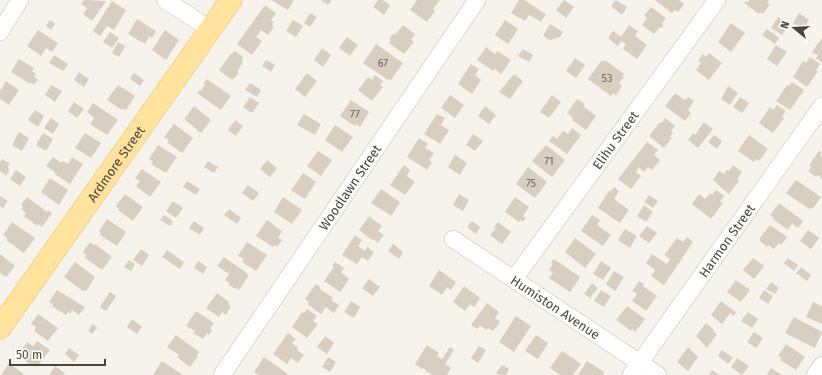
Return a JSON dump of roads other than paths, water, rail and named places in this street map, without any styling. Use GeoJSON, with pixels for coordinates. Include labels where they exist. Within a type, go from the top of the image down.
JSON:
{"type":"FeatureCollection","features":[{"type":"Feature","properties":{"kind":"main road","name":"Ardmore Street"},"geometry":{"type":"LineString","coordinates":[[0,328],[231,0]]}},
{"type":"Feature","properties":{"kind":"street"},"geometry":{"type":"LineString","coordinates":[[0,32],[20,0]]}},
{"type":"Feature","properties":{"kind":"street"},"geometry":{"type":"LineString","coordinates":[[165,0],[210,29]]}},
{"type":"Feature","properties":{"kind":"street","name":"Woodlawn Street"},"geometry":{"type":"LineString","coordinates":[[222,375],[477,0]]}},
{"type":"Feature","properties":{"kind":"street","name":"Elihu Street"},"geometry":{"type":"LineString","coordinates":[[514,279],[716,0]]}},
{"type":"Feature","properties":{"kind":"street","name":"Harmon Street"},"geometry":{"type":"LineString","coordinates":[[636,369],[822,106]]}},
{"type":"Feature","properties":{"kind":"street","name":"Humiston Avenue"},"geometry":{"type":"LineString","coordinates":[[454,240],[514,279],[636,369],[658,375]]}},
{"type":"Feature","properties":{"kind":"street"},"geometry":{"type":"LineString","coordinates":[[815,375],[822,365]]}}]}
